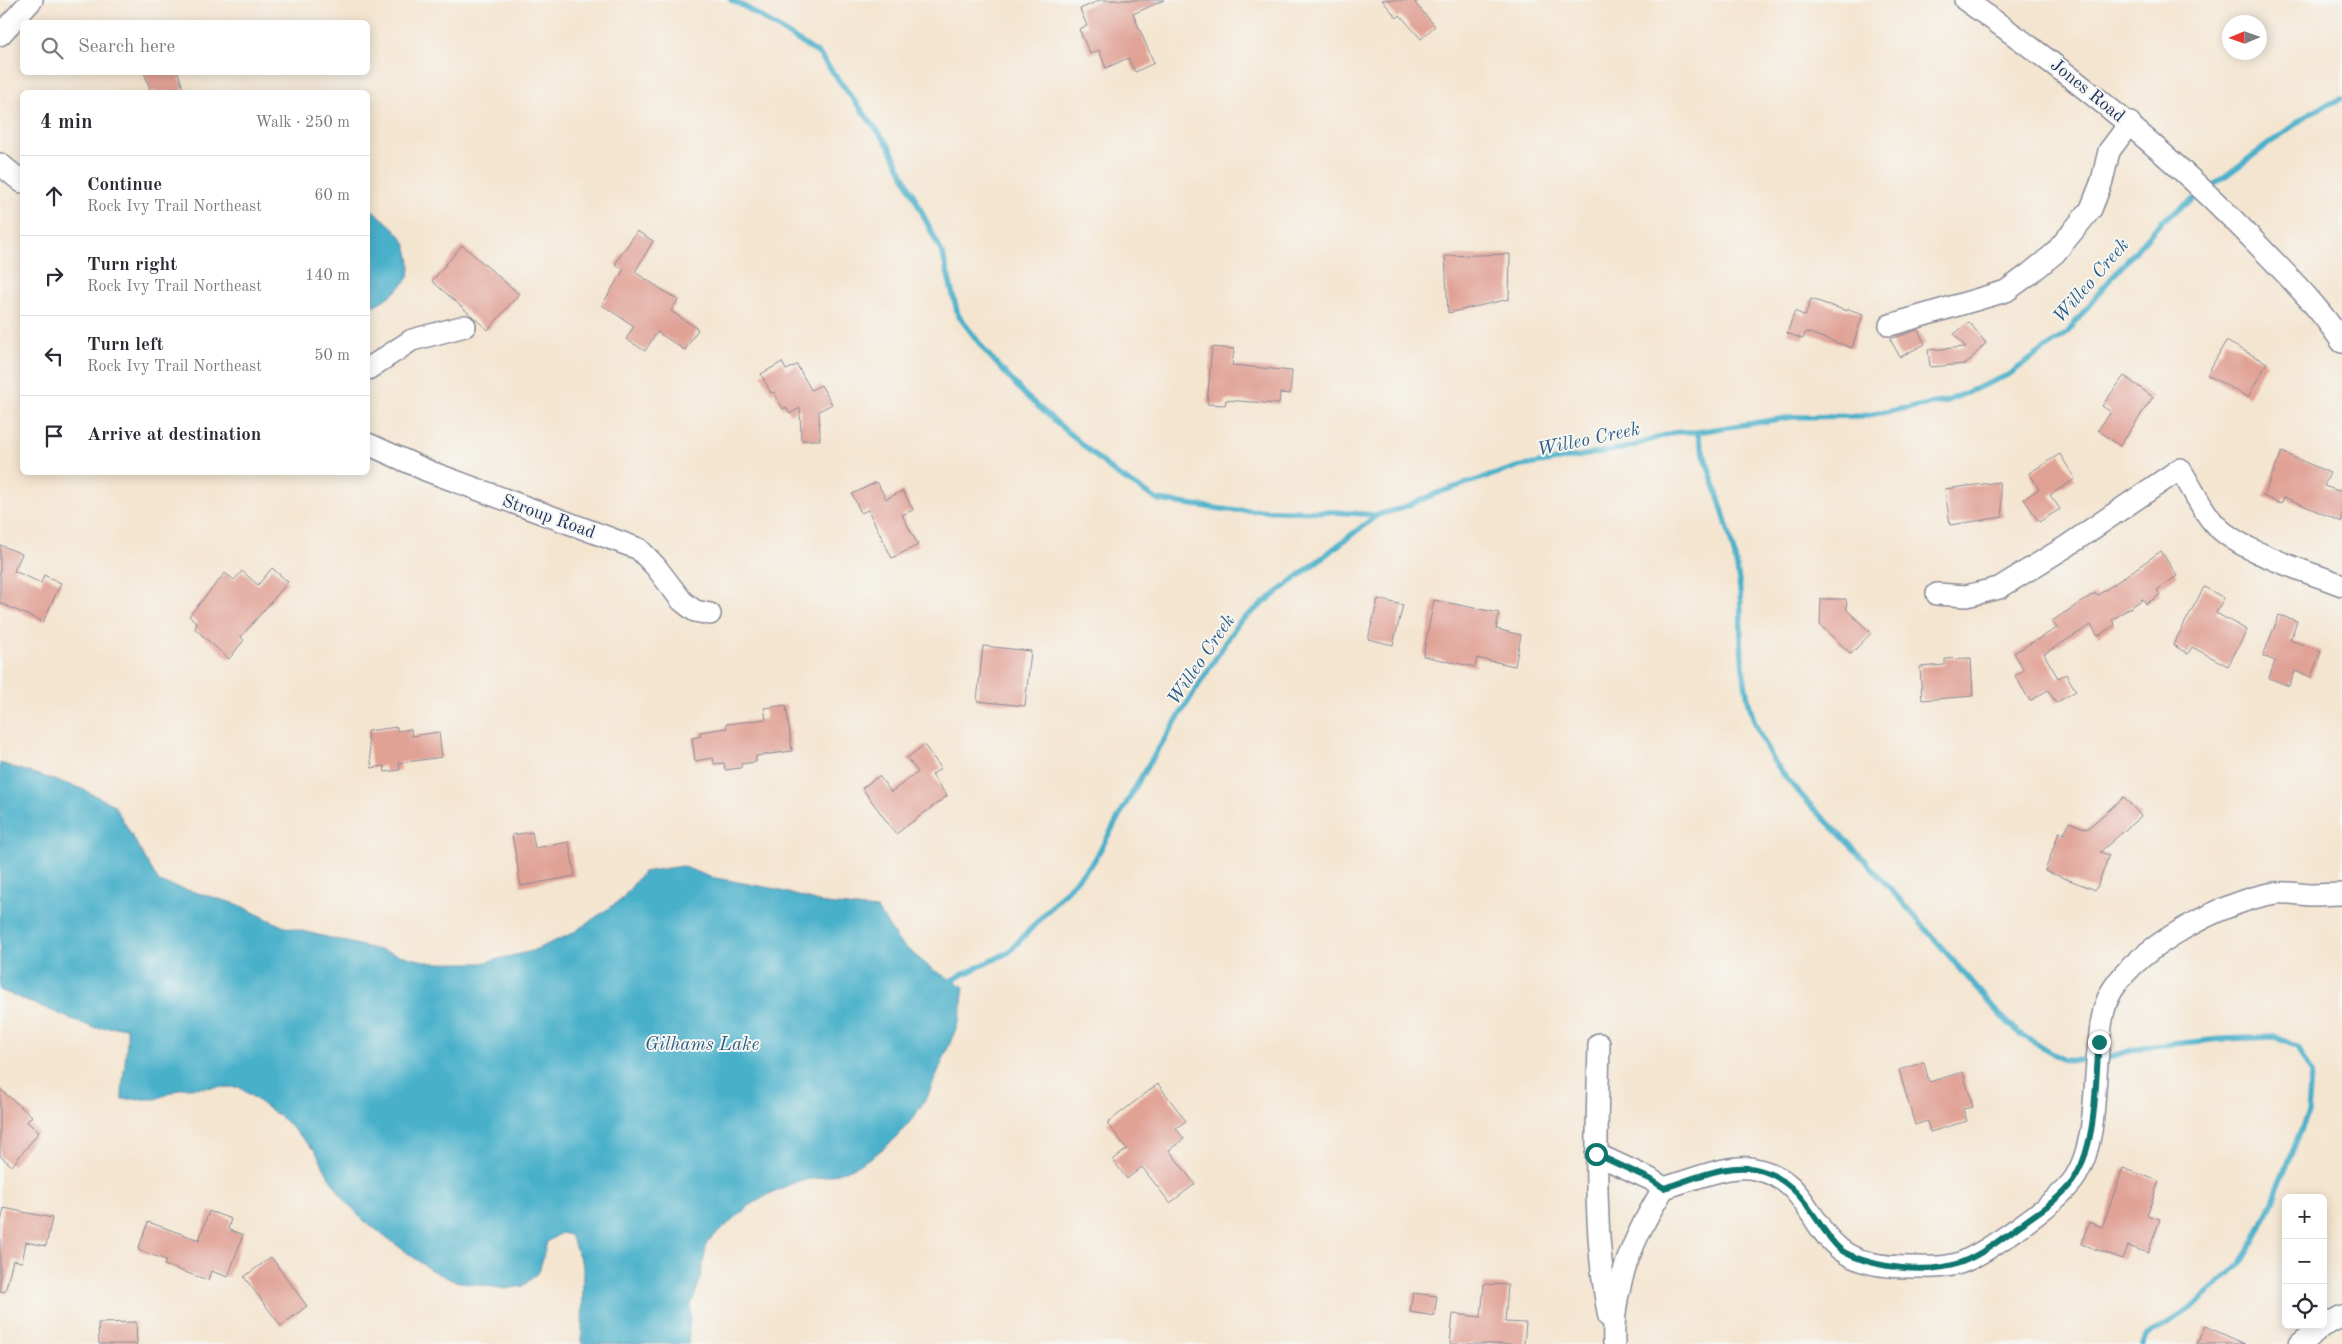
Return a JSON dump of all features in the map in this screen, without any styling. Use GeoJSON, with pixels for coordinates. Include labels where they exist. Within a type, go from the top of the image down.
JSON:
{"type":"FeatureCollection","features":[{"type":"Feature","properties":{"kind":"street"},"geometry":{"type":"LineString","coordinates":[[0,35],[32,0]]}},
{"type":"Feature","properties":{"kind":"street","name":"Jones Road"},"geometry":{"type":"LineString","coordinates":[[1965,0],[2040,52],[2155,146],[2240,225],[2339,330]]}},
{"type":"Feature","properties":{"kind":"street"},"geometry":{"type":"LineString","coordinates":[[1890,325],[2006,291],[2035,269],[2054,253],[2091,209],[2102,181],[2109,151],[2130,124]]}},
{"type":"Feature","properties":{"kind":"street"},"geometry":{"type":"LineString","coordinates":[[0,164],[20,180]]}},
{"type":"Feature","properties":{"kind":"street"},"geometry":{"type":"LineString","coordinates":[[370,367],[412,340],[465,326]]}},
{"type":"Feature","properties":{"kind":"street","name":"Stroup Road"},"geometry":{"type":"LineString","coordinates":[[370,445],[428,471],[638,549],[656,567],[682,601],[696,611],[710,614]]}},
{"type":"Feature","properties":{"kind":"street"},"geometry":{"type":"LineString","coordinates":[[1937,594],[1966,596],[1999,588],[2067,546],[2180,469],[2213,522],[2230,537],[2253,550],[2342,585]]}},
{"type":"Feature","properties":{"kind":"street"},"geometry":{"type":"LineString","coordinates":[[1613,1340],[1617,1296],[1628,1257],[1648,1214],[1664,1188],[1736,1167],[1763,1171],[1782,1180],[1801,1196],[1828,1236],[1842,1251],[1863,1260],[1882,1265],[1902,1267],[1946,1266],[1962,1262],[1978,1254],[2063,1193],[2076,1176],[2086,1154],[2093,1110],[2099,1042],[2106,1003],[2114,988],[2138,962],[2176,933],[2226,907],[2256,897],[2278,893],[2342,894]]}},
{"type":"Feature","properties":{"kind":"street"},"geometry":{"type":"LineString","coordinates":[[1599,1044],[1596,1154],[1603,1286],[1613,1340]]}},
{"type":"Feature","properties":{"kind":"street"},"geometry":{"type":"LineString","coordinates":[[1596,1154],[1650,1179],[1664,1188]]}},
{"type":"Feature","properties":{"kind":"street"},"geometry":{"type":"LineString","coordinates":[[2300,1344],[2320,1328],[2342,1316]]}},
{"type":"Feature","properties":{"kind":"water"},"geometry":{"type":"Polygon","coordinates":[[[370,209],[401,236],[407,248],[410,267],[409,275],[402,285],[379,303],[370,307],[370,209]]]}},
{"type":"Feature","properties":{"kind":"water","name":"Gilhams Lake"},"geometry":{"type":"Polygon","coordinates":[[[0,763],[80,788],[114,805],[159,882],[237,904],[282,926],[432,963],[482,963],[532,951],[571,934],[621,900],[643,872],[682,866],[710,877],[771,888],[826,904],[877,909],[899,942],[933,970],[964,987],[960,1019],[929,1093],[914,1117],[896,1138],[875,1155],[851,1169],[825,1177],[798,1181],[773,1192],[749,1206],[707,1242],[700,1280],[691,1306],[688,1344],[582,1344],[583,1266],[570,1235],[561,1233],[547,1242],[539,1272],[523,1286],[506,1289],[454,1281],[429,1269],[363,1220],[344,1199],[329,1177],[316,1152],[284,1120],[239,1087],[183,1088],[156,1099],[122,1099],[127,1027],[94,1028],[0,990],[0,763]]]}},
{"type":"Feature","properties":{"kind":"building"},"geometry":{"type":"Polygon","coordinates":[[[1100,0],[1164,0],[1133,14],[1154,63],[1135,72],[1128,58],[1106,68],[1099,50],[1090,54],[1079,29],[1087,26],[1080,9],[1100,0]]]}},
{"type":"Feature","properties":{"kind":"building"},"geometry":{"type":"Polygon","coordinates":[[[1382,0],[1419,0],[1415,3],[1435,26],[1421,39],[1400,15],[1397,18],[1382,0]]]}},
{"type":"Feature","properties":{"kind":"building"},"geometry":{"type":"Polygon","coordinates":[[[145,75],[179,75],[183,90],[150,90],[145,75]]]}},
{"type":"Feature","properties":{"kind":"building"},"geometry":{"type":"Polygon","coordinates":[[[637,231],[653,241],[635,272],[678,300],[671,311],[698,329],[685,350],[657,332],[645,351],[626,339],[634,326],[602,305],[624,269],[615,264],[637,231]]]}},
{"type":"Feature","properties":{"kind":"building"},"geometry":{"type":"Polygon","coordinates":[[[462,245],[519,294],[488,330],[432,281],[462,245]]]}},
{"type":"Feature","properties":{"kind":"building"},"geometry":{"type":"Polygon","coordinates":[[[1510,254],[1509,299],[1448,313],[1445,256],[1510,254]]]}},
{"type":"Feature","properties":{"kind":"building"},"geometry":{"type":"Polygon","coordinates":[[[1811,299],[1847,311],[1848,309],[1863,314],[1852,348],[1806,332],[1803,339],[1787,333],[1795,311],[1805,316],[1811,299]]]}},
{"type":"Feature","properties":{"kind":"building"},"geometry":{"type":"Polygon","coordinates":[[[1969,322],[1986,343],[1966,364],[1930,367],[1928,350],[1966,347],[1954,334],[1969,322]]]}},
{"type":"Feature","properties":{"kind":"building"},"geometry":{"type":"Polygon","coordinates":[[[1918,330],[1925,344],[1900,357],[1890,339],[1918,330]]]}},
{"type":"Feature","properties":{"kind":"building"},"geometry":{"type":"Polygon","coordinates":[[[2226,341],[2267,363],[2248,397],[2207,375],[2226,341]]]}},
{"type":"Feature","properties":{"kind":"building"},"geometry":{"type":"Polygon","coordinates":[[[1212,347],[1234,349],[1232,365],[1292,371],[1290,394],[1280,393],[1279,404],[1226,400],[1225,405],[1207,404],[1212,347]]]}},
{"type":"Feature","properties":{"kind":"building"},"geometry":{"type":"Polygon","coordinates":[[[782,362],[786,370],[797,365],[811,390],[821,385],[832,404],[819,411],[820,440],[801,440],[800,408],[790,414],[786,407],[783,409],[774,392],[771,393],[761,374],[782,362]]]}},
{"type":"Feature","properties":{"kind":"building"},"geometry":{"type":"Polygon","coordinates":[[[2124,376],[2153,397],[2120,446],[2098,430],[2111,412],[2102,406],[2124,376]]]}},
{"type":"Feature","properties":{"kind":"building"},"geometry":{"type":"Polygon","coordinates":[[[2282,452],[2330,473],[2324,486],[2342,492],[2342,522],[2284,497],[2281,504],[2263,496],[2282,452]]]}},
{"type":"Feature","properties":{"kind":"building"},"geometry":{"type":"Polygon","coordinates":[[[2060,454],[2075,479],[2050,495],[2060,509],[2039,522],[2024,499],[2039,489],[2029,473],[2060,454]]]}},
{"type":"Feature","properties":{"kind":"building"},"geometry":{"type":"Polygon","coordinates":[[[877,482],[886,499],[903,491],[913,510],[902,515],[918,545],[892,558],[868,510],[861,513],[852,494],[877,482]]]}},
{"type":"Feature","properties":{"kind":"building"},"geometry":{"type":"Polygon","coordinates":[[[1999,482],[2003,517],[1950,525],[1945,489],[1999,482]]]}},
{"type":"Feature","properties":{"kind":"building"},"geometry":{"type":"Polygon","coordinates":[[[0,545],[22,554],[14,571],[41,583],[44,575],[61,583],[43,622],[0,603],[0,545]]]}},
{"type":"Feature","properties":{"kind":"building"},"geometry":{"type":"Polygon","coordinates":[[[2161,551],[2177,576],[2157,590],[2160,595],[2146,604],[2143,599],[2112,620],[2115,625],[2098,636],[2091,625],[2044,654],[2058,678],[2066,674],[2076,691],[2056,703],[2048,690],[2030,701],[2015,676],[2024,670],[2014,653],[2057,628],[2052,621],[2095,593],[2097,596],[2161,551]]]}},
{"type":"Feature","properties":{"kind":"building"},"geometry":{"type":"Polygon","coordinates":[[[272,568],[288,582],[241,637],[244,640],[229,659],[195,629],[197,623],[189,616],[225,573],[234,580],[242,571],[258,585],[272,568]]]}},
{"type":"Feature","properties":{"kind":"building"},"geometry":{"type":"Polygon","coordinates":[[[2204,587],[2224,598],[2216,613],[2247,630],[2228,666],[2192,647],[2188,654],[2173,645],[2204,587]]]}},
{"type":"Feature","properties":{"kind":"building"},"geometry":{"type":"Polygon","coordinates":[[[1378,599],[1403,605],[1393,645],[1368,639],[1378,599]]]}},
{"type":"Feature","properties":{"kind":"building"},"geometry":{"type":"Polygon","coordinates":[[[1821,599],[1846,599],[1847,610],[1871,633],[1851,654],[1820,625],[1821,599]]]}},
{"type":"Feature","properties":{"kind":"building"},"geometry":{"type":"Polygon","coordinates":[[[1434,600],[1499,613],[1496,629],[1521,635],[1515,666],[1477,658],[1475,667],[1423,656],[1434,600]]]}},
{"type":"Feature","properties":{"kind":"building"},"geometry":{"type":"Polygon","coordinates":[[[2279,615],[2297,621],[2290,640],[2321,651],[2311,677],[2295,671],[2289,686],[2269,678],[2275,661],[2263,656],[2279,615]]]}},
{"type":"Feature","properties":{"kind":"building"},"geometry":{"type":"Polygon","coordinates":[[[983,646],[1031,651],[1025,706],[977,701],[983,646]]]}},
{"type":"Feature","properties":{"kind":"building"},"geometry":{"type":"Polygon","coordinates":[[[1971,658],[1973,696],[1922,700],[1920,667],[1945,665],[1945,659],[1971,658]]]}},
{"type":"Feature","properties":{"kind":"building"},"geometry":{"type":"Polygon","coordinates":[[[786,705],[792,751],[756,756],[756,762],[741,764],[741,768],[725,770],[724,763],[714,764],[713,758],[695,761],[692,738],[701,736],[700,732],[727,728],[726,724],[766,719],[764,708],[786,705]]]}},
{"type":"Feature","properties":{"kind":"building"},"geometry":{"type":"Polygon","coordinates":[[[397,727],[397,731],[411,729],[412,736],[439,732],[442,757],[399,763],[400,770],[385,772],[384,766],[372,768],[367,731],[397,727]]]}},
{"type":"Feature","properties":{"kind":"building"},"geometry":{"type":"Polygon","coordinates":[[[924,745],[941,768],[932,775],[947,796],[896,834],[862,788],[879,776],[891,792],[918,772],[907,758],[924,745]]]}},
{"type":"Feature","properties":{"kind":"building"},"geometry":{"type":"Polygon","coordinates":[[[2124,797],[2141,816],[2100,852],[2109,855],[2096,890],[2045,871],[2059,832],[2064,834],[2069,822],[2087,829],[2124,797]]]}},
{"type":"Feature","properties":{"kind":"building"},"geometry":{"type":"Polygon","coordinates":[[[532,832],[535,848],[569,842],[575,876],[521,886],[512,835],[532,832]]]}},
{"type":"Feature","properties":{"kind":"building"},"geometry":{"type":"Polygon","coordinates":[[[1924,1062],[1929,1082],[1963,1072],[1973,1107],[1963,1109],[1967,1121],[1930,1132],[1927,1121],[1915,1125],[1899,1070],[1924,1062]]]}},
{"type":"Feature","properties":{"kind":"building"},"geometry":{"type":"Polygon","coordinates":[[[1158,1084],[1186,1121],[1176,1128],[1184,1139],[1169,1150],[1195,1184],[1170,1203],[1142,1167],[1127,1179],[1113,1160],[1127,1149],[1107,1123],[1158,1084]]]}},
{"type":"Feature","properties":{"kind":"building"},"geometry":{"type":"Polygon","coordinates":[[[0,1089],[32,1116],[27,1122],[39,1132],[12,1166],[0,1156],[0,1089]]]}},
{"type":"Feature","properties":{"kind":"building"},"geometry":{"type":"Polygon","coordinates":[[[2123,1168],[2159,1181],[2147,1215],[2160,1219],[2148,1253],[2128,1246],[2123,1259],[2081,1244],[2089,1222],[2102,1227],[2123,1168]]]}},
{"type":"Feature","properties":{"kind":"building"},"geometry":{"type":"Polygon","coordinates":[[[4,1208],[52,1218],[46,1246],[26,1242],[22,1262],[13,1260],[5,1292],[0,1291],[0,1227],[4,1208]]]}},
{"type":"Feature","properties":{"kind":"building"},"geometry":{"type":"Polygon","coordinates":[[[209,1211],[231,1219],[228,1229],[243,1235],[228,1277],[211,1271],[208,1280],[164,1265],[166,1260],[138,1250],[148,1222],[199,1240],[209,1211]]]}},
{"type":"Feature","properties":{"kind":"building"},"geometry":{"type":"Polygon","coordinates":[[[271,1257],[307,1306],[281,1326],[244,1277],[271,1257]]]}},
{"type":"Feature","properties":{"kind":"building"},"geometry":{"type":"Polygon","coordinates":[[[1484,1284],[1508,1285],[1505,1322],[1526,1323],[1524,1344],[1450,1344],[1453,1314],[1481,1317],[1484,1284]]]}},
{"type":"Feature","properties":{"kind":"building"},"geometry":{"type":"Polygon","coordinates":[[[1413,1293],[1437,1296],[1434,1316],[1410,1312],[1413,1293]]]}},
{"type":"Feature","properties":{"kind":"building"},"geometry":{"type":"Polygon","coordinates":[[[136,1322],[137,1344],[99,1344],[98,1323],[136,1322]]]}},
{"type":"Feature","properties":{"kind":"building"},"geometry":{"type":"Polygon","coordinates":[[[2205,1326],[2245,1344],[2197,1344],[2205,1326]]]}},
{"type":"Feature","properties":{"kind":"waterway"},"geometry":{"type":"LineString","coordinates":[[731,0],[747,8],[819,54],[889,146],[943,255],[958,315],[986,352],[1025,395],[1115,473],[1158,500],[1229,510],[1334,512],[1377,515]]}},
{"type":"Feature","properties":{"kind":"waterway","name":"Willeo Creek"},"geometry":{"type":"LineString","coordinates":[[2208,189],[2310,113],[2342,98]]}},
{"type":"Feature","properties":{"kind":"waterway","name":"Willeo Creek"},"geometry":{"type":"LineString","coordinates":[[952,980],[1009,952],[1094,861],[1145,770],[1238,623],[1377,515],[1517,467],[1626,448],[1675,432],[1697,432],[1792,417],[1862,416],[1947,401],[2008,375],[2067,333],[2101,290],[2163,220],[2201,194]]}},
{"type":"Feature","properties":{"kind":"waterway"},"geometry":{"type":"LineString","coordinates":[[1697,432],[1727,524],[1736,562],[1740,595],[1742,659],[1748,700],[1762,740],[1772,758],[1797,791],[1874,870],[2000,1015],[2020,1034],[2064,1060],[2092,1061]]}},
{"type":"Feature","properties":{"kind":"waterway"},"geometry":{"type":"LineString","coordinates":[[2102,1059],[2143,1047],[2221,1039],[2276,1037],[2297,1047],[2311,1073],[2308,1113],[2255,1240],[2240,1263],[2200,1302],[2147,1336],[2142,1344]]}},
{"type":"Feature","properties":{"kind":"route"},"geometry":{"type":"LineString","coordinates":[[1596,1154],[1650,1179],[1664,1188],[1736,1167],[1763,1171],[1789,1185],[1801,1196],[1828,1236],[1842,1251],[1863,1260],[1882,1265],[1902,1267],[1946,1266],[1962,1262],[1978,1254],[2033,1216],[2063,1193],[2076,1176],[2086,1154],[2093,1110],[2099,1042]]}}]}
